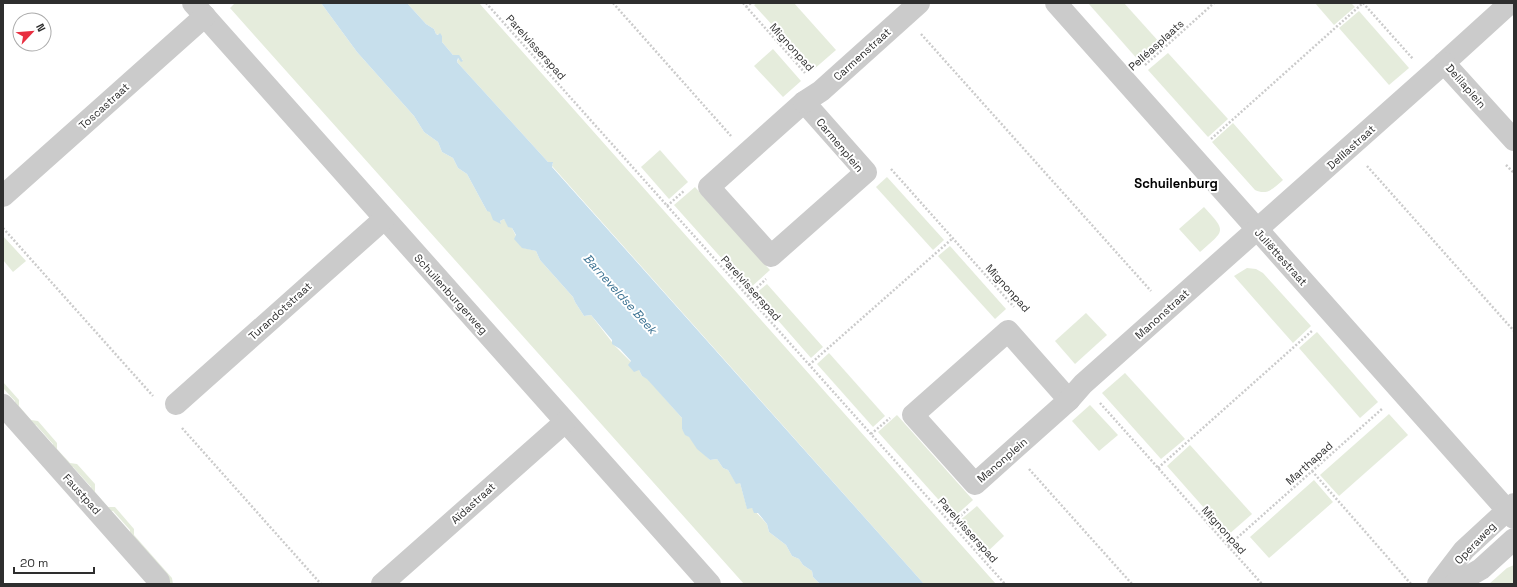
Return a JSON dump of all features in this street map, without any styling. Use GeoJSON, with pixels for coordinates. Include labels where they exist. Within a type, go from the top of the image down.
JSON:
{"type":"FeatureCollection","features":[{"type":"Feature","properties":{"kind":"street","name":"Juliëttestraat"},"geometry":{"type":"LineString","coordinates":[[1056,3],[1332,314],[1512,511]]}},
{"type":"Feature","properties":{"kind":"street","name":"Delilaplein"},"geometry":{"type":"LineString","coordinates":[[1510,3],[1444,63],[1514,140]]}},
{"type":"Feature","properties":{"kind":"street","name":"Carmenstraat"},"geometry":{"type":"LineString","coordinates":[[812,96],[912,9]]}},
{"type":"Feature","properties":{"kind":"street","name":"Toscastraat"},"geometry":{"type":"LineString","coordinates":[[3,196],[199,10]]}},
{"type":"Feature","properties":{"kind":"street","name":"Schuilenburgerweg"},"geometry":{"type":"LineString","coordinates":[[199,10],[710,584]]}},
{"type":"Feature","properties":{"kind":"street","name":"Delilastraat"},"geometry":{"type":"LineString","coordinates":[[1256,229],[1350,148],[1444,63]]}},
{"type":"Feature","properties":{"kind":"street","name":"Carmenplein"},"geometry":{"type":"LineString","coordinates":[[812,96],[866,172],[771,256],[709,187],[746,153],[812,96]]}},
{"type":"Feature","properties":{"kind":"street","name":"Turandotstraat"},"geometry":{"type":"LineString","coordinates":[[176,404],[384,219]]}},
{"type":"Feature","properties":{"kind":"street","name":"Manonstraat"},"geometry":{"type":"LineString","coordinates":[[1076,392],[1256,229]]}},
{"type":"Feature","properties":{"kind":"street","name":"Manonplein"},"geometry":{"type":"LineString","coordinates":[[1008,331],[1076,392],[1012,451],[975,484],[913,415],[1008,331]]}},
{"type":"Feature","properties":{"kind":"street","name":"Faustpad"},"geometry":{"type":"LineString","coordinates":[[3,405],[159,581],[159,584]]}},
{"type":"Feature","properties":{"kind":"street","name":"Aïdastraat"},"geometry":{"type":"LineString","coordinates":[[382,584],[565,422]]}},
{"type":"Feature","properties":{"kind":"street","name":"Operaweg"},"geometry":{"type":"LineString","coordinates":[[1438,584],[1464,550],[1512,511]]}},
{"type":"Feature","properties":{"kind":"street","name":"Operaweg"},"geometry":{"type":"LineString","coordinates":[[1454,584],[1481,569],[1514,539]]}},
{"type":"Feature","properties":{"kind":"path","name":"Parelvisserspad"},"geometry":{"type":"LineString","coordinates":[[486,3],[1005,584]]}},
{"type":"Feature","properties":{"kind":"path"},"geometry":{"type":"LineString","coordinates":[[613,3],[746,153]]}},
{"type":"Feature","properties":{"kind":"path","name":"Mignonpad"},"geometry":{"type":"LineString","coordinates":[[743,3],[812,96]]}},
{"type":"Feature","properties":{"kind":"path"},"geometry":{"type":"LineString","coordinates":[[746,7],[751,3]]}},
{"type":"Feature","properties":{"kind":"path","name":"Pelléasplaats"},"geometry":{"type":"LineString","coordinates":[[1125,82],[1214,3]]}},
{"type":"Feature","properties":{"kind":"path"},"geometry":{"type":"LineString","coordinates":[[1192,156],[1363,4]]}},
{"type":"Feature","properties":{"kind":"path"},"geometry":{"type":"LineString","coordinates":[[912,9],[1167,309]]}},
{"type":"Feature","properties":{"kind":"path"},"geometry":{"type":"LineString","coordinates":[[1350,148],[1514,331]]}},
{"type":"Feature","properties":{"kind":"path","name":"Mignonpad"},"geometry":{"type":"LineString","coordinates":[[886,164],[1020,313]]}},
{"type":"Feature","properties":{"kind":"path"},"geometry":{"type":"LineString","coordinates":[[809,365],[953,238]]}},
{"type":"Feature","properties":{"kind":"path"},"geometry":{"type":"LineString","coordinates":[[1158,468],[1332,314]]}},
{"type":"Feature","properties":{"kind":"path","name":"Marthapad"},"geometry":{"type":"LineString","coordinates":[[1228,546],[1402,391]]}},
{"type":"Feature","properties":{"kind":"path","name":"Mignonpad"},"geometry":{"type":"LineString","coordinates":[[1076,392],[1158,468],[1262,584]]}},
{"type":"Feature","properties":{"kind":"path"},"geometry":{"type":"LineString","coordinates":[[1012,451],[1132,584]]}},
{"type":"Feature","properties":{"kind":"path"},"geometry":{"type":"LineString","coordinates":[[1312,471],[1411,584]]}},
{"type":"Feature","properties":{"kind":"green space"},"geometry":{"type":"Polygon","coordinates":[[[235,3],[321,3],[357,52],[414,116],[424,132],[438,142],[442,152],[453,158],[458,168],[467,174],[487,211],[490,211],[501,223],[500,221],[504,219],[512,228],[520,244],[524,248],[536,251],[540,260],[573,297],[584,316],[591,315],[615,346],[639,370],[642,376],[647,378],[682,418],[682,429],[710,460],[717,459],[723,468],[728,470],[736,483],[740,483],[747,508],[752,508],[767,524],[769,532],[786,545],[792,556],[799,559],[803,565],[812,571],[813,577],[820,584],[744,584],[230,8],[235,3]]]}},
{"type":"Feature","properties":{"kind":"green space"},"geometry":{"type":"Polygon","coordinates":[[[407,3],[479,3],[996,584],[924,584],[552,166],[553,163],[548,162],[457,62],[459,58],[453,55],[442,42],[442,36],[436,34],[434,29],[426,24],[407,3]]]}},
{"type":"Feature","properties":{"kind":"green space"},"geometry":{"type":"Polygon","coordinates":[[[757,3],[794,3],[836,50],[813,70],[754,5],[757,3]]]}},
{"type":"Feature","properties":{"kind":"green space"},"geometry":{"type":"Polygon","coordinates":[[[1088,3],[1124,3],[1160,43],[1139,61],[1088,3]]]}},
{"type":"Feature","properties":{"kind":"green space"},"geometry":{"type":"Polygon","coordinates":[[[1315,3],[1351,3],[1355,7],[1334,25],[1315,3]]]}},
{"type":"Feature","properties":{"kind":"green space"},"geometry":{"type":"Polygon","coordinates":[[[1359,11],[1409,68],[1389,85],[1339,28],[1359,11]]]}},
{"type":"Feature","properties":{"kind":"green space"},"geometry":{"type":"Polygon","coordinates":[[[773,49],[801,81],[783,97],[754,66],[773,49]]]}},
{"type":"Feature","properties":{"kind":"green space"},"geometry":{"type":"Polygon","coordinates":[[[1168,53],[1228,119],[1208,137],[1148,70],[1168,53]]]}},
{"type":"Feature","properties":{"kind":"green space"},"geometry":{"type":"Polygon","coordinates":[[[1233,123],[1283,180],[1267,192],[1259,192],[1255,190],[1212,142],[1233,123]]]}},
{"type":"Feature","properties":{"kind":"green space"},"geometry":{"type":"Polygon","coordinates":[[[660,150],[688,182],[669,199],[641,167],[660,150]]]}},
{"type":"Feature","properties":{"kind":"green space"},"geometry":{"type":"Polygon","coordinates":[[[887,177],[944,240],[933,250],[876,187],[887,177]]]}},
{"type":"Feature","properties":{"kind":"green space"},"geometry":{"type":"Polygon","coordinates":[[[695,187],[770,270],[749,289],[674,205],[695,187]]]}},
{"type":"Feature","properties":{"kind":"green space"},"geometry":{"type":"Polygon","coordinates":[[[1204,207],[1217,221],[1220,231],[1218,235],[1200,252],[1179,229],[1204,207]]]}},
{"type":"Feature","properties":{"kind":"green space"},"geometry":{"type":"Polygon","coordinates":[[[3,236],[26,261],[13,272],[3,260],[3,236]]]}},
{"type":"Feature","properties":{"kind":"green space"},"geometry":{"type":"Polygon","coordinates":[[[950,246],[1006,309],[995,319],[938,256],[950,246]]]}},
{"type":"Feature","properties":{"kind":"green space"},"geometry":{"type":"Polygon","coordinates":[[[1247,268],[1256,269],[1263,273],[1311,326],[1293,343],[1234,276],[1247,268]]]}},
{"type":"Feature","properties":{"kind":"green space"},"geometry":{"type":"Polygon","coordinates":[[[767,284],[823,347],[811,358],[755,294],[767,284]]]}},
{"type":"Feature","properties":{"kind":"green space"},"geometry":{"type":"Polygon","coordinates":[[[1086,313],[1107,335],[1075,364],[1055,341],[1086,313]]]}},
{"type":"Feature","properties":{"kind":"green space"},"geometry":{"type":"Polygon","coordinates":[[[1317,332],[1378,402],[1360,418],[1299,348],[1317,332]]]}},
{"type":"Feature","properties":{"kind":"green space"},"geometry":{"type":"Polygon","coordinates":[[[829,353],[885,416],[873,427],[817,364],[829,353]]]}},
{"type":"Feature","properties":{"kind":"green space"},"geometry":{"type":"Polygon","coordinates":[[[1125,373],[1185,439],[1161,459],[1102,393],[1125,373]]]}},
{"type":"Feature","properties":{"kind":"green space"},"geometry":{"type":"Polygon","coordinates":[[[3,382],[19,400],[19,406],[31,420],[38,421],[57,443],[57,449],[70,463],[77,464],[95,484],[95,492],[108,507],[115,507],[134,529],[134,535],[172,578],[173,584],[169,584],[130,537],[130,530],[113,511],[106,511],[91,493],[91,487],[73,467],[68,467],[53,450],[53,444],[36,425],[29,424],[15,407],[15,401],[3,388],[3,382]]]}},
{"type":"Feature","properties":{"kind":"green space"},"geometry":{"type":"Polygon","coordinates":[[[1090,405],[1118,435],[1099,451],[1072,421],[1090,405]]]}},
{"type":"Feature","properties":{"kind":"green space"},"geometry":{"type":"Polygon","coordinates":[[[1389,414],[1408,435],[1339,496],[1320,475],[1389,414]]]}},
{"type":"Feature","properties":{"kind":"green space"},"geometry":{"type":"Polygon","coordinates":[[[897,415],[973,500],[954,517],[878,432],[897,415]]]}},
{"type":"Feature","properties":{"kind":"green space"},"geometry":{"type":"Polygon","coordinates":[[[1190,445],[1252,514],[1228,535],[1167,466],[1190,445]]]}},
{"type":"Feature","properties":{"kind":"green space"},"geometry":{"type":"Polygon","coordinates":[[[1314,480],[1333,502],[1269,558],[1250,537],[1314,480]]]}},
{"type":"Feature","properties":{"kind":"green space"},"geometry":{"type":"Polygon","coordinates":[[[977,506],[1004,536],[986,553],[958,522],[977,506]]]}},
{"type":"Feature","properties":{"kind":"green space"},"geometry":{"type":"Polygon","coordinates":[[[1514,565],[1514,584],[1489,584],[1507,568],[1514,565]]]}},
{"type":"Feature","properties":{"kind":"water","name":"Barneveldse Beek"},"geometry":{"type":"Polygon","coordinates":[[[321,3],[407,3],[426,24],[434,29],[436,34],[438,35],[440,33],[442,36],[442,42],[453,55],[459,55],[463,61],[461,62],[458,58],[457,62],[548,162],[553,162],[552,167],[924,584],[820,584],[813,577],[812,571],[803,565],[799,559],[792,556],[786,545],[769,532],[767,524],[758,513],[754,513],[752,508],[747,509],[740,483],[736,484],[728,470],[723,468],[717,459],[710,460],[697,449],[682,429],[682,418],[647,379],[642,376],[639,370],[634,372],[628,365],[631,361],[620,349],[612,344],[612,340],[591,315],[584,316],[573,297],[540,260],[536,251],[522,248],[514,239],[516,235],[512,228],[508,227],[504,219],[500,221],[501,224],[493,220],[490,212],[487,211],[467,174],[458,168],[453,158],[442,152],[438,142],[424,132],[414,116],[357,52],[321,3]]]}},
{"type":"Feature","properties":{"kind":"district","name":"Schuilenburg"},"geometry":{"type":"Point","coordinates":[1176,183]}}]}
